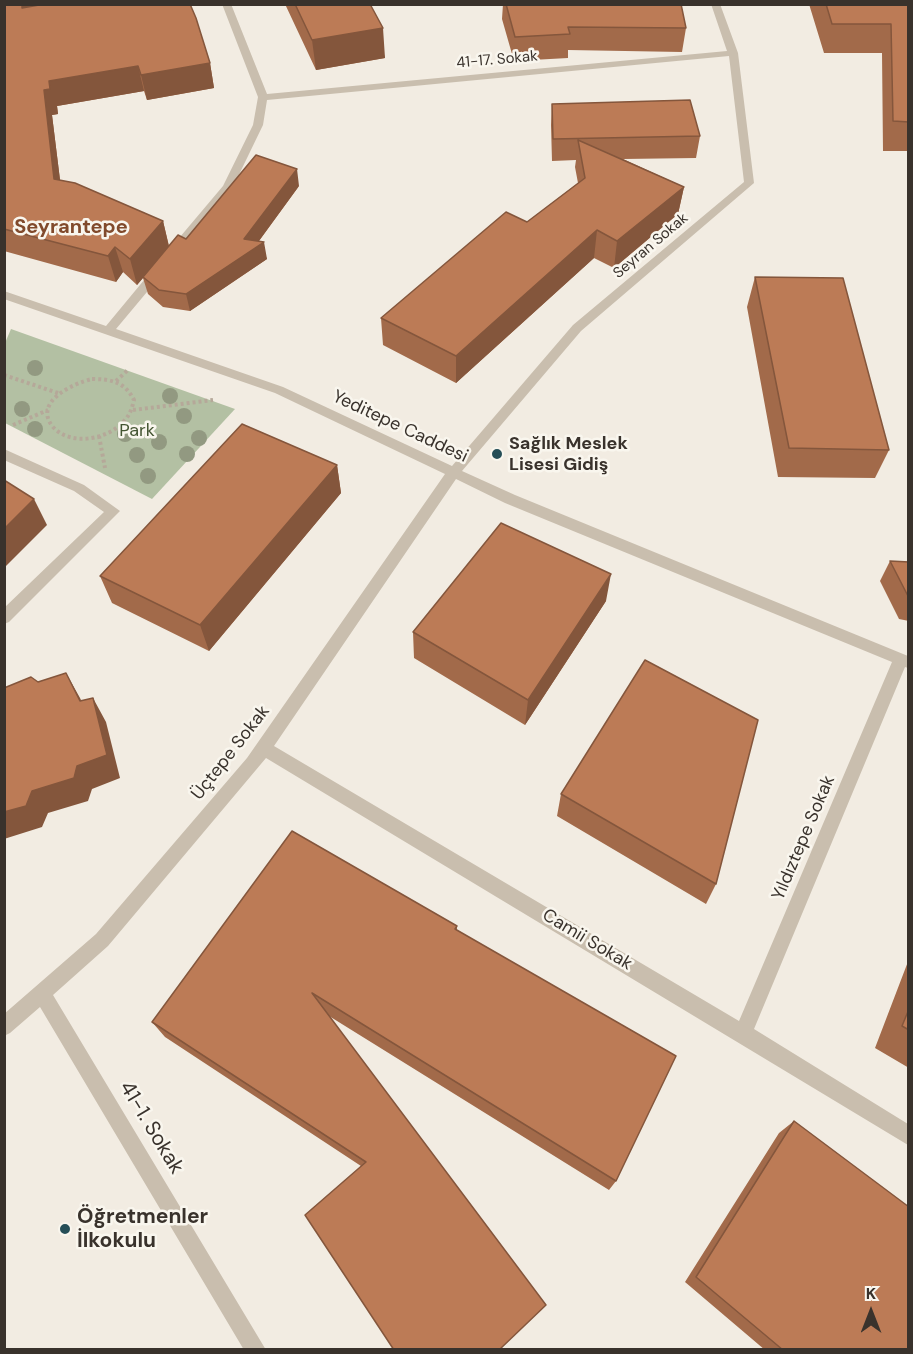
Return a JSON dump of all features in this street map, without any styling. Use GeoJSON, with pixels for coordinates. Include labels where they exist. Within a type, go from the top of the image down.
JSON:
{"type":"FeatureCollection","features":[{"type":"Feature","properties":{"kind":"street"},"geometry":{"type":"LineString","coordinates":[[108,331],[228,187],[258,125],[263,97],[226,4]]}},
{"type":"Feature","properties":{"kind":"street","name":"Seyran Sokak"},"geometry":{"type":"LineString","coordinates":[[454,472],[577,328],[749,183],[733,53],[715,4]]}},
{"type":"Feature","properties":{"kind":"street","name":"41-17. Sokak"},"geometry":{"type":"LineString","coordinates":[[263,97],[733,53]]}},
{"type":"Feature","properties":{"kind":"street","name":"Yeditepe Caddesi"},"geometry":{"type":"LineString","coordinates":[[4,295],[279,390],[510,499],[905,660]]}},
{"type":"Feature","properties":{"kind":"street"},"geometry":{"type":"LineString","coordinates":[[4,454],[79,488],[113,511],[4,618]]}},
{"type":"Feature","properties":{"kind":"street","name":"Üçtepe Sokak"},"geometry":{"type":"LineString","coordinates":[[4,1027],[102,940],[263,748],[454,472]]}},
{"type":"Feature","properties":{"kind":"street","name":"Yıldıztepe Sokak"},"geometry":{"type":"LineString","coordinates":[[743,1033],[905,660]]}},
{"type":"Feature","properties":{"kind":"street","name":"Camii Sokak"},"geometry":{"type":"LineString","coordinates":[[263,748],[743,1033],[909,1135]]}},
{"type":"Feature","properties":{"kind":"street","name":"41-1. Sokak"},"geometry":{"type":"LineString","coordinates":[[42,993],[256,1350]]}},
{"type":"Feature","properties":{"kind":"path"},"geometry":{"type":"LineString","coordinates":[[4,375],[58,393]]}},
{"type":"Feature","properties":{"kind":"path"},"geometry":{"type":"LineString","coordinates":[[106,379],[116,381],[132,393],[133,410],[129,419],[120,426],[99,436],[84,438],[70,436],[55,429],[49,419],[48,410],[58,393],[80,381],[106,379]]}},
{"type":"Feature","properties":{"kind":"path"},"geometry":{"type":"LineString","coordinates":[[133,410],[214,400]]}},
{"type":"Feature","properties":{"kind":"path"},"geometry":{"type":"LineString","coordinates":[[4,428],[48,410]]}},
{"type":"Feature","properties":{"kind":"green space","name":"Park"},"geometry":{"type":"Polygon","coordinates":[[[11,329],[235,409],[152,499],[5,423],[5,343],[11,329]]]}},
{"type":"Feature","properties":{"kind":"building"},"geometry":{"type":"Polygon","coordinates":[[[4,4],[22,4],[22,8],[45,4],[190,4],[210,63],[141,75],[138,66],[49,81],[50,89],[44,90],[54,179],[75,183],[163,221],[130,259],[115,247],[108,256],[4,229],[4,4]]]}},
{"type":"Feature","properties":{"kind":"building"},"geometry":{"type":"Polygon","coordinates":[[[295,4],[370,4],[383,28],[312,40],[295,4]]]}},
{"type":"Feature","properties":{"kind":"building"},"geometry":{"type":"Polygon","coordinates":[[[506,4],[681,4],[686,28],[568,27],[570,34],[515,37],[506,4]]]}},
{"type":"Feature","properties":{"kind":"building"},"geometry":{"type":"Polygon","coordinates":[[[826,4],[909,4],[909,122],[893,121],[891,24],[832,24],[826,4]]]}},
{"type":"Feature","properties":{"kind":"building"},"geometry":{"type":"Polygon","coordinates":[[[690,100],[700,136],[553,139],[552,104],[690,100]]]}},
{"type":"Feature","properties":{"kind":"building"},"geometry":{"type":"Polygon","coordinates":[[[578,140],[684,187],[617,241],[597,230],[456,356],[381,318],[506,212],[527,222],[585,178],[578,140]]]}},
{"type":"Feature","properties":{"kind":"building"},"geometry":{"type":"Polygon","coordinates":[[[256,155],[297,169],[244,239],[264,242],[186,294],[159,290],[143,277],[178,235],[186,239],[256,155]]]}},
{"type":"Feature","properties":{"kind":"building"},"geometry":{"type":"Polygon","coordinates":[[[755,277],[843,278],[889,450],[789,448],[755,277]]]}},
{"type":"Feature","properties":{"kind":"building"},"geometry":{"type":"Polygon","coordinates":[[[242,424],[337,465],[200,625],[100,576],[242,424]]]}},
{"type":"Feature","properties":{"kind":"building"},"geometry":{"type":"Polygon","coordinates":[[[4,480],[34,499],[4,529],[4,480]]]}},
{"type":"Feature","properties":{"kind":"building"},"geometry":{"type":"Polygon","coordinates":[[[501,523],[611,574],[528,700],[413,632],[501,523]]]}},
{"type":"Feature","properties":{"kind":"building"},"geometry":{"type":"Polygon","coordinates":[[[890,561],[909,562],[909,598],[890,561]]]}},
{"type":"Feature","properties":{"kind":"building"},"geometry":{"type":"Polygon","coordinates":[[[645,660],[758,720],[716,884],[561,794],[645,660]]]}},
{"type":"Feature","properties":{"kind":"building"},"geometry":{"type":"Polygon","coordinates":[[[66,673],[80,701],[93,698],[107,755],[77,766],[74,778],[32,791],[26,806],[4,812],[4,688],[31,677],[38,682],[66,673]]]}},
{"type":"Feature","properties":{"kind":"building"},"geometry":{"type":"Polygon","coordinates":[[[292,831],[457,926],[455,929],[676,1056],[616,1181],[312,993],[546,1305],[499,1350],[394,1350],[305,1215],[366,1162],[152,1022],[292,831]]]}},
{"type":"Feature","properties":{"kind":"building"},"geometry":{"type":"Polygon","coordinates":[[[909,1009],[909,1030],[902,1026],[909,1009]]]}},
{"type":"Feature","properties":{"kind":"building"},"geometry":{"type":"Polygon","coordinates":[[[794,1121],[909,1207],[909,1346],[907,1350],[783,1350],[696,1277],[794,1121]]]}},
{"type":"Feature","properties":{"kind":"place","name":"Sağlık Meslek Lisesi Gidiş"},"geometry":{"type":"Point","coordinates":[497,454]}},
{"type":"Feature","properties":{"kind":"place","name":"Öğretmenler İlkokulu"},"geometry":{"type":"Point","coordinates":[65,1229]}},
{"type":"Feature","properties":{"kind":"district","name":"Seyrantepe"},"geometry":{"type":"Point","coordinates":[71,228]}}]}
